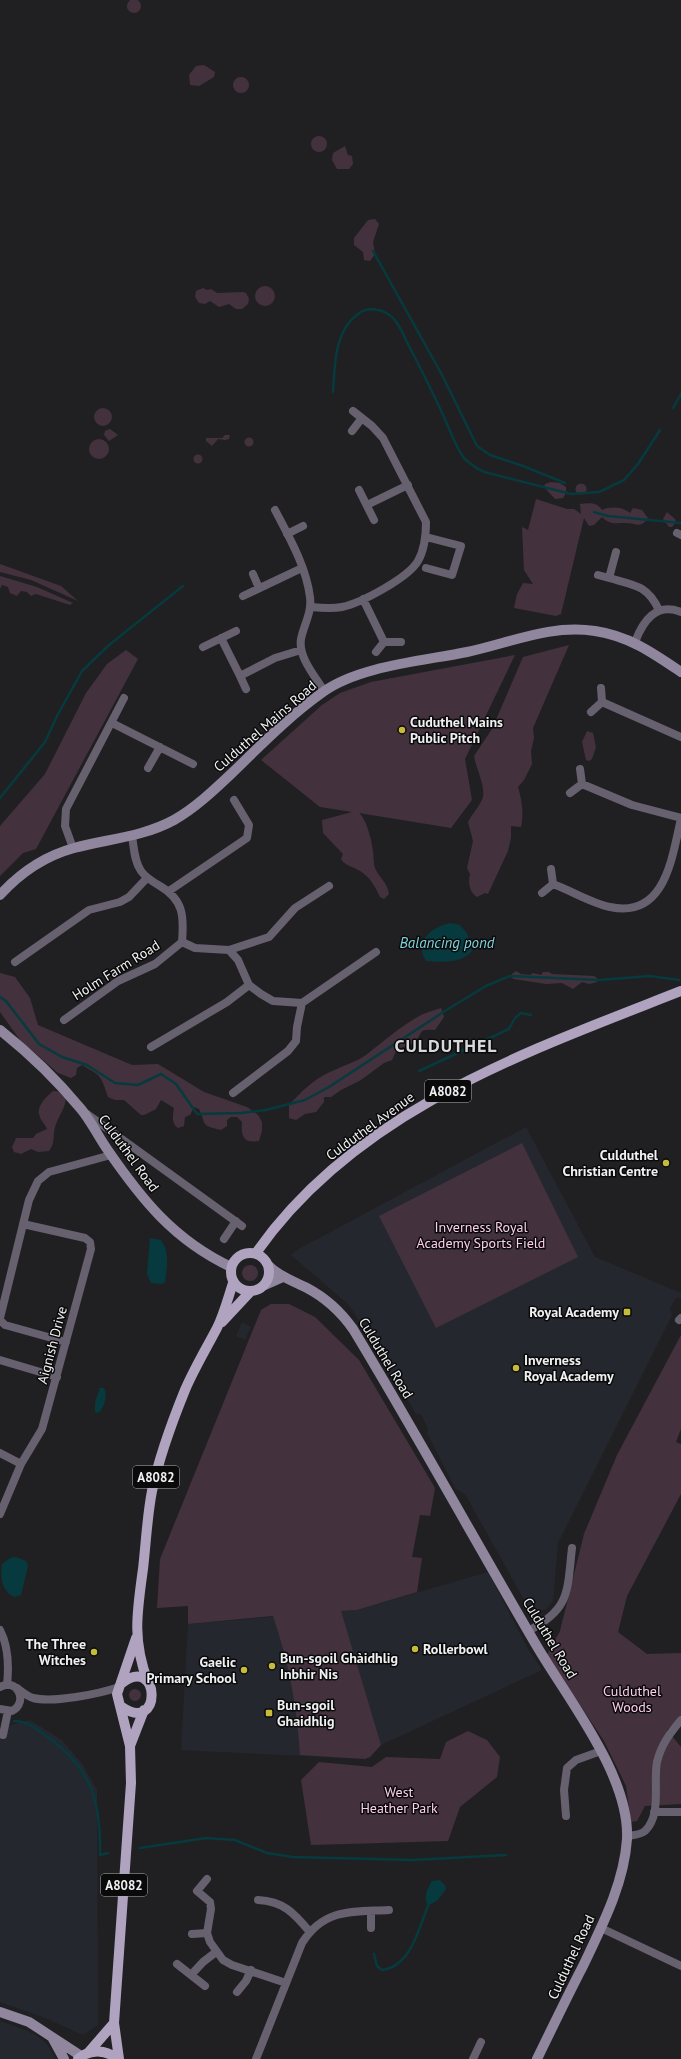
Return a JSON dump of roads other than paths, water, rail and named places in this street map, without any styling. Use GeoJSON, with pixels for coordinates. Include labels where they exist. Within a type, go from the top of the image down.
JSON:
{"type":"FeatureCollection","features":[{"type":"Feature","properties":{"kind":"main road","name":"Culduthel Mains Road"},"geometry":{"type":"LineString","coordinates":[[0,895],[20,876],[36,864],[73,848],[154,830],[174,820],[194,807],[280,728],[324,691],[365,672],[469,651],[539,632],[582,629],[613,634],[635,642],[652,651],[681,672]]}},
{"type":"Feature","properties":{"kind":"main road","name":"Culduthel Avenue"},"geometry":{"type":"LineString","coordinates":[[256,1254],[279,1222],[313,1188],[342,1162],[401,1117],[454,1087],[504,1063],[681,991]]}},
{"type":"Feature","properties":{"kind":"main road","name":"Culduthel Road"},"geometry":{"type":"LineString","coordinates":[[0,1030],[63,1088],[82,1110],[111,1155],[141,1195],[165,1223],[207,1256],[231,1267]]}},
{"type":"Feature","properties":{"kind":"main road"},"geometry":{"type":"LineString","coordinates":[[250,1292],[241,1290],[234,1283],[230,1273],[234,1261],[241,1255],[256,1254],[264,1258],[269,1266],[269,1275],[265,1285]]}},
{"type":"Feature","properties":{"kind":"main road","name":"Culduthel Road"},"geometry":{"type":"LineString","coordinates":[[269,1266],[283,1277],[306,1288],[328,1302],[353,1329],[528,1631],[602,1751],[619,1793],[627,1836],[621,1879],[601,1928],[537,2059]]}},
{"type":"Feature","properties":{"kind":"main road"},"geometry":{"type":"LineString","coordinates":[[265,1285],[283,1277]]}},
{"type":"Feature","properties":{"kind":"main road","name":"A8082"},"geometry":{"type":"LineString","coordinates":[[218,1327],[234,1283]]}},
{"type":"Feature","properties":{"kind":"main road","name":"A8082"},"geometry":{"type":"LineString","coordinates":[[130,1746],[144,1710],[150,1704],[153,1694],[140,1662],[136,1638],[147,1523],[154,1483],[185,1390],[203,1351],[218,1327],[250,1292],[265,1285]]}},
{"type":"Feature","properties":{"kind":"main road","name":"A8082"},"geometry":{"type":"LineString","coordinates":[[118,2059],[114,2023],[131,1783],[130,1746],[120,1703],[120,1685],[136,1638]]}},
{"type":"Feature","properties":{"kind":"main road"},"geometry":{"type":"LineString","coordinates":[[120,1685],[127,1679],[136,1677],[148,1682]]}},
{"type":"Feature","properties":{"kind":"main road"},"geometry":{"type":"LineString","coordinates":[[120,1703],[128,1711],[134,1712],[144,1710]]}},
{"type":"Feature","properties":{"kind":"main road"},"geometry":{"type":"LineString","coordinates":[[0,2012],[29,2022],[82,2056],[114,2023]]}},
{"type":"Feature","properties":{"kind":"main road"},"geometry":{"type":"LineString","coordinates":[[51,2035],[64,2059]]}},
{"type":"Feature","properties":{"kind":"main road","name":"A8082"},"geometry":{"type":"LineString","coordinates":[[82,2056],[105,2052],[118,2059]]}},
{"type":"Feature","properties":{"kind":"street"},"geometry":{"type":"LineString","coordinates":[[311,607],[341,608],[393,583],[410,571],[418,561],[426,537],[426,522],[383,438],[353,411]]}},
{"type":"Feature","properties":{"kind":"street"},"geometry":{"type":"LineString","coordinates":[[352,431],[362,418]]}},
{"type":"Feature","properties":{"kind":"street"},"geometry":{"type":"LineString","coordinates":[[367,505],[408,485]]}},
{"type":"Feature","properties":{"kind":"street"},"geometry":{"type":"LineString","coordinates":[[359,490],[374,520]]}},
{"type":"Feature","properties":{"kind":"street"},"geometry":{"type":"LineString","coordinates":[[275,510],[302,568],[308,586],[311,607],[301,639],[301,650],[324,691]]}},
{"type":"Feature","properties":{"kind":"street"},"geometry":{"type":"LineString","coordinates":[[287,534],[303,526]]}},
{"type":"Feature","properties":{"kind":"street"},"geometry":{"type":"LineString","coordinates":[[426,537],[461,546],[452,575],[426,568]]}},
{"type":"Feature","properties":{"kind":"street"},"geometry":{"type":"LineString","coordinates":[[610,578],[616,552]]}},
{"type":"Feature","properties":{"kind":"street"},"geometry":{"type":"LineString","coordinates":[[243,596],[302,568]]}},
{"type":"Feature","properties":{"kind":"street"},"geometry":{"type":"LineString","coordinates":[[253,574],[259,588]]}},
{"type":"Feature","properties":{"kind":"street"},"geometry":{"type":"LineString","coordinates":[[598,576],[610,578],[646,591],[653,598],[659,610]]}},
{"type":"Feature","properties":{"kind":"street"},"geometry":{"type":"LineString","coordinates":[[362,599],[384,642]]}},
{"type":"Feature","properties":{"kind":"street"},"geometry":{"type":"LineString","coordinates":[[635,642],[641,626],[650,615],[659,610],[668,608],[681,612]]}},
{"type":"Feature","properties":{"kind":"street"},"geometry":{"type":"LineString","coordinates":[[203,647],[236,631]]}},
{"type":"Feature","properties":{"kind":"street"},"geometry":{"type":"LineString","coordinates":[[221,638],[246,689]]}},
{"type":"Feature","properties":{"kind":"street"},"geometry":{"type":"LineString","coordinates":[[384,642],[401,642]]}},
{"type":"Feature","properties":{"kind":"street"},"geometry":{"type":"LineString","coordinates":[[376,652],[384,642]]}},
{"type":"Feature","properties":{"kind":"street"},"geometry":{"type":"LineString","coordinates":[[240,676],[282,655],[301,650]]}},
{"type":"Feature","properties":{"kind":"street"},"geometry":{"type":"LineString","coordinates":[[601,688],[602,702]]}},
{"type":"Feature","properties":{"kind":"street"},"geometry":{"type":"LineString","coordinates":[[73,848],[65,826],[66,809],[124,698]]}},
{"type":"Feature","properties":{"kind":"street"},"geometry":{"type":"LineString","coordinates":[[591,712],[602,702]]}},
{"type":"Feature","properties":{"kind":"street"},"geometry":{"type":"LineString","coordinates":[[602,702],[681,737]]}},
{"type":"Feature","properties":{"kind":"street"},"geometry":{"type":"LineString","coordinates":[[112,723],[193,764]]}},
{"type":"Feature","properties":{"kind":"street"},"geometry":{"type":"LineString","coordinates":[[148,768],[160,747]]}},
{"type":"Feature","properties":{"kind":"street"},"geometry":{"type":"LineString","coordinates":[[580,769],[582,784]]}},
{"type":"Feature","properties":{"kind":"street"},"geometry":{"type":"LineString","coordinates":[[570,793],[582,784]]}},
{"type":"Feature","properties":{"kind":"street"},"geometry":{"type":"LineString","coordinates":[[553,884],[610,907],[624,908],[645,902],[654,895],[666,879],[681,818],[632,805],[582,784]]}},
{"type":"Feature","properties":{"kind":"street"},"geometry":{"type":"LineString","coordinates":[[169,891],[247,838],[248,825],[234,800]]}},
{"type":"Feature","properties":{"kind":"street"},"geometry":{"type":"LineString","coordinates":[[132,836],[137,864],[147,878],[169,891],[178,903],[184,917],[182,942],[195,948],[229,950],[269,937],[296,908],[329,886]]}},
{"type":"Feature","properties":{"kind":"street"},"geometry":{"type":"LineString","coordinates":[[551,869],[553,884]]}},
{"type":"Feature","properties":{"kind":"street"},"geometry":{"type":"LineString","coordinates":[[15,962],[89,910],[120,902],[129,897],[147,878]]}},
{"type":"Feature","properties":{"kind":"street"},"geometry":{"type":"LineString","coordinates":[[542,893],[553,884]]}},
{"type":"Feature","properties":{"kind":"street","name":"Holm Farm Road"},"geometry":{"type":"LineString","coordinates":[[64,1020],[118,981],[155,964],[182,942]]}},
{"type":"Feature","properties":{"kind":"street"},"geometry":{"type":"LineString","coordinates":[[229,950],[238,960],[249,985],[273,1001],[302,1003],[376,952]]}},
{"type":"Feature","properties":{"kind":"street"},"geometry":{"type":"LineString","coordinates":[[151,1047],[227,1002],[249,985]]}},
{"type":"Feature","properties":{"kind":"street"},"geometry":{"type":"LineString","coordinates":[[233,1093],[288,1051],[296,1041],[302,1003]]}},
{"type":"Feature","properties":{"kind":"street","name":"Culduthel Road"},"geometry":{"type":"LineString","coordinates":[[82,1110],[239,1223],[224,1239]]}},
{"type":"Feature","properties":{"kind":"street"},"geometry":{"type":"LineString","coordinates":[[66,1342],[5,1325],[0,1319],[29,1200],[38,1181],[50,1172],[111,1155]]}},
{"type":"Feature","properties":{"kind":"street","name":"Aignish Drive"},"geometry":{"type":"LineString","coordinates":[[0,1514],[21,1464],[42,1428],[91,1249],[90,1242],[86,1238],[23,1224]]}},
{"type":"Feature","properties":{"kind":"street"},"geometry":{"type":"LineString","coordinates":[[0,1360],[57,1377]]}},
{"type":"Feature","properties":{"kind":"street"},"geometry":{"type":"LineString","coordinates":[[0,1453],[21,1464]]}},
{"type":"Feature","properties":{"kind":"street"},"geometry":{"type":"LineString","coordinates":[[528,1631],[548,1619],[559,1609],[564,1599],[572,1548]]}},
{"type":"Feature","properties":{"kind":"street"},"geometry":{"type":"LineString","coordinates":[[0,1630],[6,1647],[8,1660],[4,1686],[17,1688],[32,1698],[46,1699],[98,1694],[120,1685]]}},
{"type":"Feature","properties":{"kind":"street"},"geometry":{"type":"LineString","coordinates":[[17,1688],[21,1695],[17,1707]]}},
{"type":"Feature","properties":{"kind":"street"},"geometry":{"type":"LineString","coordinates":[[98,1694],[120,1703]]}},
{"type":"Feature","properties":{"kind":"street"},"geometry":{"type":"LineString","coordinates":[[3,1735],[4,1710],[17,1707],[32,1698]]}},
{"type":"Feature","properties":{"kind":"street"},"geometry":{"type":"LineString","coordinates":[[627,1836],[644,1831],[654,1812],[657,1762],[666,1738],[681,1720]]}},
{"type":"Feature","properties":{"kind":"street"},"geometry":{"type":"LineString","coordinates":[[566,1816],[564,1790],[567,1768],[576,1760],[602,1751]]}},
{"type":"Feature","properties":{"kind":"street"},"geometry":{"type":"LineString","coordinates":[[654,1812],[681,1812]]}},
{"type":"Feature","properties":{"kind":"street"},"geometry":{"type":"LineString","coordinates":[[207,1879],[197,1891],[210,1902],[211,1909],[207,1933],[216,1952],[223,1960],[232,1965],[251,1970],[286,1983]]}},
{"type":"Feature","properties":{"kind":"street"},"geometry":{"type":"LineString","coordinates":[[258,1900],[272,1900],[286,1908],[310,1931]]}},
{"type":"Feature","properties":{"kind":"street"},"geometry":{"type":"LineString","coordinates":[[256,2059],[302,1943],[310,1931],[319,1922],[332,1915],[389,1910]]}},
{"type":"Feature","properties":{"kind":"street"},"geometry":{"type":"LineString","coordinates":[[370,1928],[371,1911]]}},
{"type":"Feature","properties":{"kind":"street"},"geometry":{"type":"LineString","coordinates":[[601,1928],[681,1966]]}},
{"type":"Feature","properties":{"kind":"street"},"geometry":{"type":"LineString","coordinates":[[192,1934],[207,1933]]}},
{"type":"Feature","properties":{"kind":"street"},"geometry":{"type":"LineString","coordinates":[[191,1975],[203,1962],[216,1952]]}},
{"type":"Feature","properties":{"kind":"street"},"geometry":{"type":"LineString","coordinates":[[177,1964],[205,1986]]}},
{"type":"Feature","properties":{"kind":"street"},"geometry":{"type":"LineString","coordinates":[[237,1992],[246,1981],[251,1970]]}},
{"type":"Feature","properties":{"kind":"street"},"geometry":{"type":"LineString","coordinates":[[473,2059],[481,2042]]}},
{"type":"Feature","properties":{"kind":"water","name":"Balancing pond"},"geometry":{"type":"Polygon","coordinates":[[[450,923],[460,925],[467,933],[472,951],[457,960],[444,962],[426,961],[422,948],[426,936],[437,928],[450,923]]]}},
{"type":"Feature","properties":{"kind":"water"},"geometry":{"type":"Polygon","coordinates":[[[150,1238],[161,1240],[166,1250],[167,1260],[165,1282],[162,1284],[151,1283],[147,1274],[150,1238]]]}},
{"type":"Feature","properties":{"kind":"water"},"geometry":{"type":"Polygon","coordinates":[[[100,1388],[104,1388],[106,1394],[105,1402],[98,1413],[95,1412],[95,1402],[100,1388]]]}},
{"type":"Feature","properties":{"kind":"water"},"geometry":{"type":"Polygon","coordinates":[[[16,1557],[26,1561],[28,1566],[21,1595],[14,1597],[6,1591],[2,1583],[1,1569],[2,1564],[10,1558],[16,1557]]]}},
{"type":"Feature","properties":{"kind":"water"},"geometry":{"type":"Polygon","coordinates":[[[440,1880],[445,1885],[446,1889],[438,1900],[428,1906],[426,1894],[429,1887],[432,1881],[440,1880]]]}},
{"type":"Feature","properties":{"kind":"waterway"},"geometry":{"type":"LineString","coordinates":[[373,251],[441,373],[477,446],[490,455],[523,466],[565,483]]}},
{"type":"Feature","properties":{"kind":"waterway"},"geometry":{"type":"LineString","coordinates":[[333,392],[335,360],[337,349],[344,330],[350,321],[358,314],[371,309],[380,310],[392,317],[402,331],[455,443],[464,458],[484,472],[571,494],[599,492],[624,480],[638,464],[660,430]]}},
{"type":"Feature","properties":{"kind":"waterway"},"geometry":{"type":"LineString","coordinates":[[673,408],[681,394]]}},
{"type":"Feature","properties":{"kind":"waterway"},"geometry":{"type":"LineString","coordinates":[[594,512],[608,516],[681,523]]}},
{"type":"Feature","properties":{"kind":"waterway"},"geometry":{"type":"LineString","coordinates":[[0,798],[45,742],[57,716],[82,671],[109,645],[183,586]]}},
{"type":"Feature","properties":{"kind":"waterway"},"geometry":{"type":"LineString","coordinates":[[0,997],[6,1001],[39,1044],[62,1057],[87,1065],[115,1083],[138,1085],[161,1074],[176,1084],[197,1114],[241,1113],[266,1110],[305,1100],[329,1087],[448,1009],[486,986],[510,976],[599,980],[650,976],[679,980]]}},
{"type":"Feature","properties":{"kind":"waterway"},"geometry":{"type":"LineString","coordinates":[[419,1071],[509,1029],[515,1018],[521,1013],[531,1015]]}},
{"type":"Feature","properties":{"kind":"waterway"},"geometry":{"type":"LineString","coordinates":[[14,1721],[28,1724],[37,1729],[64,1750],[75,1762],[84,1775],[96,1803],[100,1836],[100,1855],[108,1853]]}},
{"type":"Feature","properties":{"kind":"waterway"},"geometry":{"type":"LineString","coordinates":[[140,1848],[206,1838],[235,1840],[267,1853],[293,1857],[413,1860],[506,1855]]}},
{"type":"Feature","properties":{"kind":"waterway"},"geometry":{"type":"LineString","coordinates":[[374,1954],[377,1966],[382,1970],[392,1967],[400,1962],[412,1946],[428,1906]]}},
{"type":"Feature","properties":{"kind":"place","name":"Cuduthel Mains Public Pitch"},"geometry":{"type":"Point","coordinates":[402,730]}},
{"type":"Feature","properties":{"kind":"place","name":"Culduthel Christian Centre"},"geometry":{"type":"Point","coordinates":[666,1163]}},
{"type":"Feature","properties":{"kind":"place","name":"Royal Academy"},"geometry":{"type":"Point","coordinates":[627,1312]}},
{"type":"Feature","properties":{"kind":"place","name":"Inverness Royal Academy"},"geometry":{"type":"Point","coordinates":[516,1368]}},
{"type":"Feature","properties":{"kind":"place","name":"Rollerbowl"},"geometry":{"type":"Point","coordinates":[415,1649]}},
{"type":"Feature","properties":{"kind":"place","name":"The Three Witches"},"geometry":{"type":"Point","coordinates":[94,1652]}},
{"type":"Feature","properties":{"kind":"place","name":"Bun-sgoil Ghàidhlig Inbhir Nis"},"geometry":{"type":"Point","coordinates":[272,1666]}},
{"type":"Feature","properties":{"kind":"place","name":"Gaelic Primary School"},"geometry":{"type":"Point","coordinates":[244,1670]}},
{"type":"Feature","properties":{"kind":"place","name":"Bun-sgoil Ghaidhlig"},"geometry":{"type":"Point","coordinates":[269,1713]}},
{"type":"Feature","properties":{"kind":"district","name":"CULDUTHEL"},"geometry":{"type":"Point","coordinates":[446,1045]}},
{"type":"Feature","properties":{"kind":"park label","name":"Inverness Royal Academy Sports Field"},"geometry":{"type":"Point","coordinates":[481,1236]}},
{"type":"Feature","properties":{"kind":"park label","name":"Culduthel Woods"},"geometry":{"type":"Point","coordinates":[632,1700]}},
{"type":"Feature","properties":{"kind":"park label","name":"West Heather Park"},"geometry":{"type":"Point","coordinates":[399,1800]}}]}
